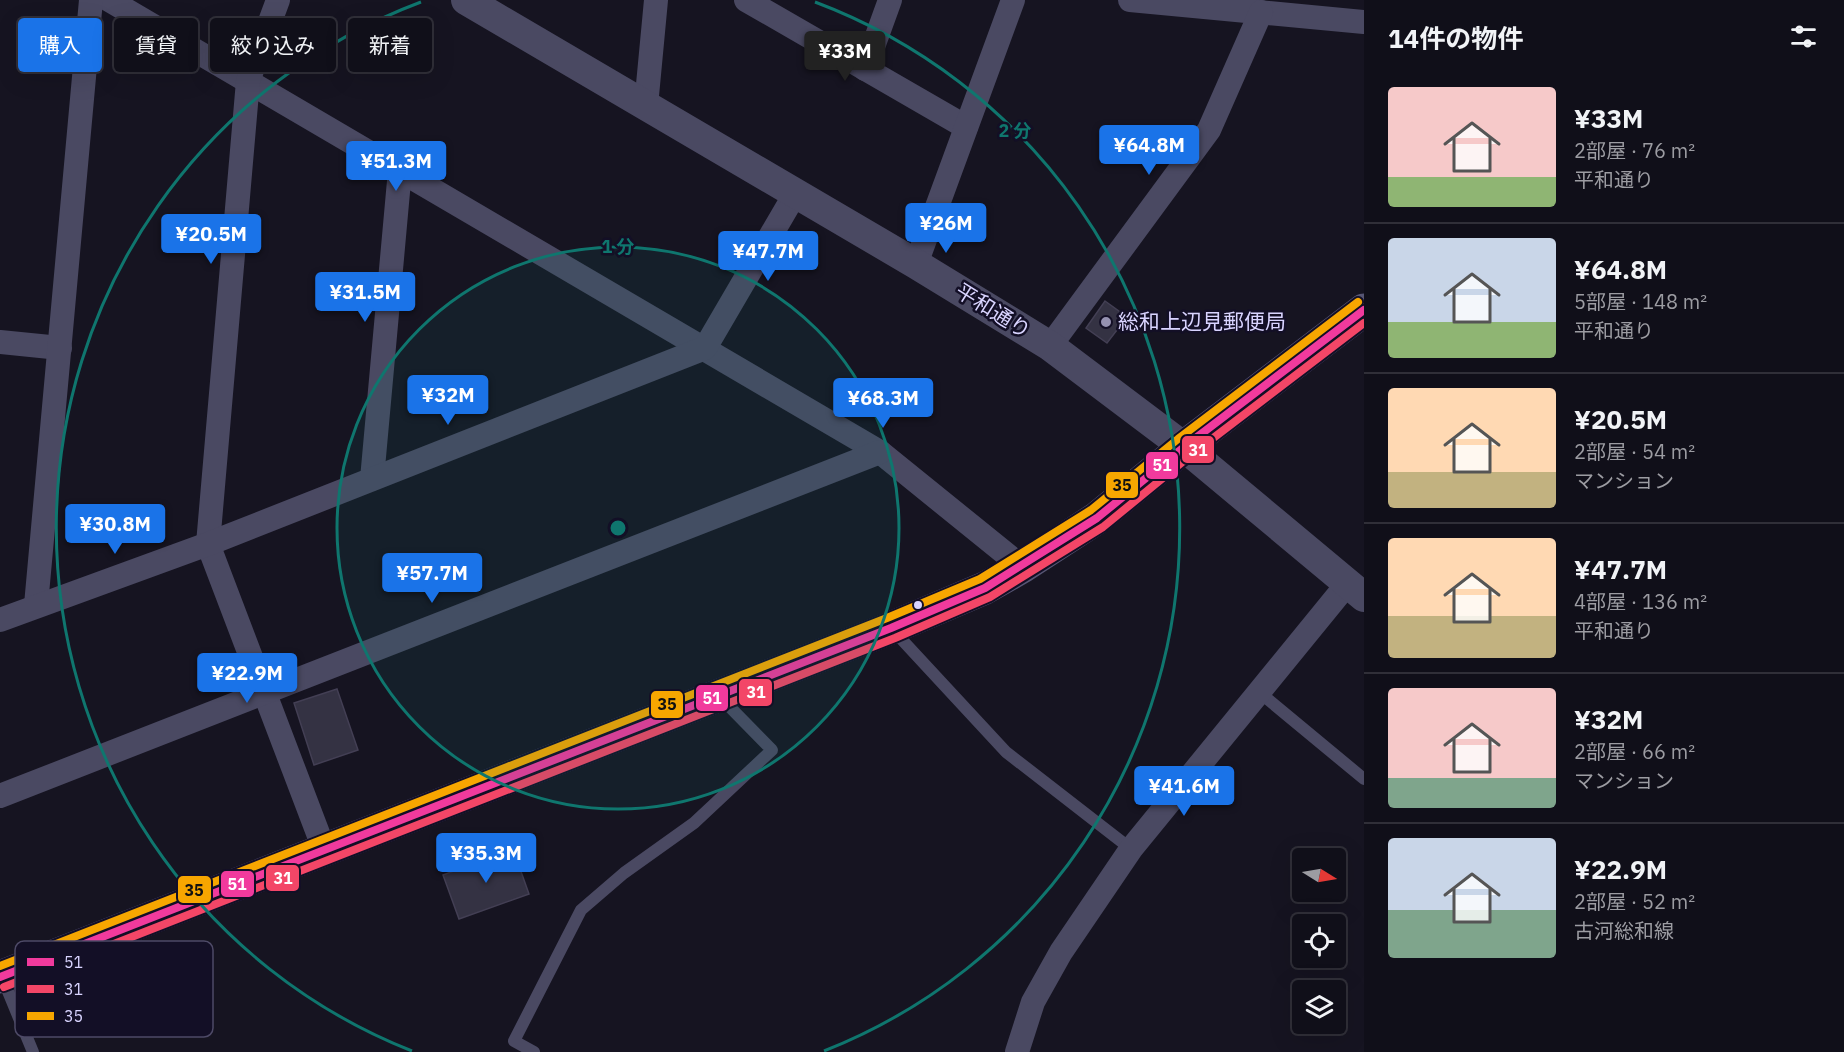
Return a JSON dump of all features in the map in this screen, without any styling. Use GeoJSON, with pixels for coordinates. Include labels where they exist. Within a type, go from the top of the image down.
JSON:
{"type":"FeatureCollection","features":[{"type":"Feature","properties":{"kind":"main road"},"geometry":{"type":"LineString","coordinates":[[90,941],[944,607],[1022,567],[1097,518],[1184,447],[1364,310]]}},
{"type":"Feature","properties":{"kind":"main road"},"geometry":{"type":"LineString","coordinates":[[1,976],[15,970]]}},
{"type":"Feature","properties":{"kind":"street"},"geometry":{"type":"LineString","coordinates":[[36,605],[91,0]]}},
{"type":"Feature","properties":{"kind":"street"},"geometry":{"type":"LineString","coordinates":[[110,0],[880,452],[1022,567]]}},
{"type":"Feature","properties":{"kind":"street"},"geometry":{"type":"LineString","coordinates":[[278,0],[248,81],[208,544],[324,849]]}},
{"type":"Feature","properties":{"kind":"street","name":"平和通り"},"geometry":{"type":"LineString","coordinates":[[466,0],[916,264],[1050,346],[1184,447],[1356,590]]}},
{"type":"Feature","properties":{"kind":"street"},"geometry":{"type":"LineString","coordinates":[[646,106],[656,0]]}},
{"type":"Feature","properties":{"kind":"street"},"geometry":{"type":"LineString","coordinates":[[746,0],[774,8],[866,69],[966,127]]}},
{"type":"Feature","properties":{"kind":"street"},"geometry":{"type":"LineString","coordinates":[[866,69],[890,0]]}},
{"type":"Feature","properties":{"kind":"street"},"geometry":{"type":"LineString","coordinates":[[916,264],[1013,0]]}},
{"type":"Feature","properties":{"kind":"street"},"geometry":{"type":"LineString","coordinates":[[1130,0],[1262,6],[1364,22]]}},
{"type":"Feature","properties":{"kind":"street"},"geometry":{"type":"LineString","coordinates":[[1050,346],[1209,130],[1262,6]]}},
{"type":"Feature","properties":{"kind":"street"},"geometry":{"type":"LineString","coordinates":[[372,479],[400,170]]}},
{"type":"Feature","properties":{"kind":"street"},"geometry":{"type":"LineString","coordinates":[[0,620],[208,544],[705,348],[795,194]]}},
{"type":"Feature","properties":{"kind":"street"},"geometry":{"type":"LineString","coordinates":[[0,342],[60,348]]}},
{"type":"Feature","properties":{"kind":"street"},"geometry":{"type":"LineString","coordinates":[[0,796],[880,452]]}},
{"type":"Feature","properties":{"kind":"street"},"geometry":{"type":"LineString","coordinates":[[1017,1052],[1034,1002],[1060,952],[1131,849],[1259,692],[1356,590]]}},
{"type":"Feature","properties":{"kind":"lane"},"geometry":{"type":"LineString","coordinates":[[891,628],[1006,752],[1131,849]]}},
{"type":"Feature","properties":{"kind":"lane"},"geometry":{"type":"LineString","coordinates":[[1259,692],[1364,779]]}},
{"type":"Feature","properties":{"kind":"lane"},"geometry":{"type":"LineString","coordinates":[[534,1052],[514,1041],[581,910],[624,873],[694,823],[772,750],[717,695]]}},
{"type":"Feature","properties":{"kind":"lane"},"geometry":{"type":"LineString","coordinates":[[1,976],[15,1009]]}},
{"type":"Feature","properties":{"kind":"lane"},"geometry":{"type":"LineString","coordinates":[[27,1037],[33,1052]]}},
{"type":"Feature","properties":{"kind":"building"},"geometry":{"type":"Polygon","coordinates":[[[1105,301],[1127,317],[1107,343],[1086,328],[1105,301]]]}},
{"type":"Feature","properties":{"kind":"building"},"geometry":{"type":"Polygon","coordinates":[[[337,689],[358,750],[314,765],[294,703],[337,689]]]}},
{"type":"Feature","properties":{"kind":"building"},"geometry":{"type":"Polygon","coordinates":[[[513,849],[529,894],[459,919],[443,875],[513,849]]]}},
{"type":"Feature","properties":{"kind":"transit line","name":"35"},"geometry":{"type":"LineString","coordinates":[[64,941],[887,618],[980,579],[1091,510],[1178,439],[1358,302]]}},
{"type":"Feature","properties":{"kind":"transit line","name":"51"},"geometry":{"type":"LineString","coordinates":[[92,941],[891,628],[985,588],[1097,518],[1184,447],[1364,310]]}},
{"type":"Feature","properties":{"kind":"transit line","name":"31"},"geometry":{"type":"LineString","coordinates":[[121,941],[895,638],[990,597],[1103,527],[1191,455],[1364,323]]}},
{"type":"Feature","properties":{"kind":"transit line","name":"35"},"geometry":{"type":"LineString","coordinates":[[0,966],[15,960]]}},
{"type":"Feature","properties":{"kind":"transit line","name":"51"},"geometry":{"type":"LineString","coordinates":[[0,977],[15,971]]}},
{"type":"Feature","properties":{"kind":"transit line","name":"31"},"geometry":{"type":"LineString","coordinates":[[4,987],[15,983]]}},
{"type":"Feature","properties":{"kind":"place","name":"総和上辺見郵便局"},"geometry":{"type":"Point","coordinates":[1106,322]}}]}
